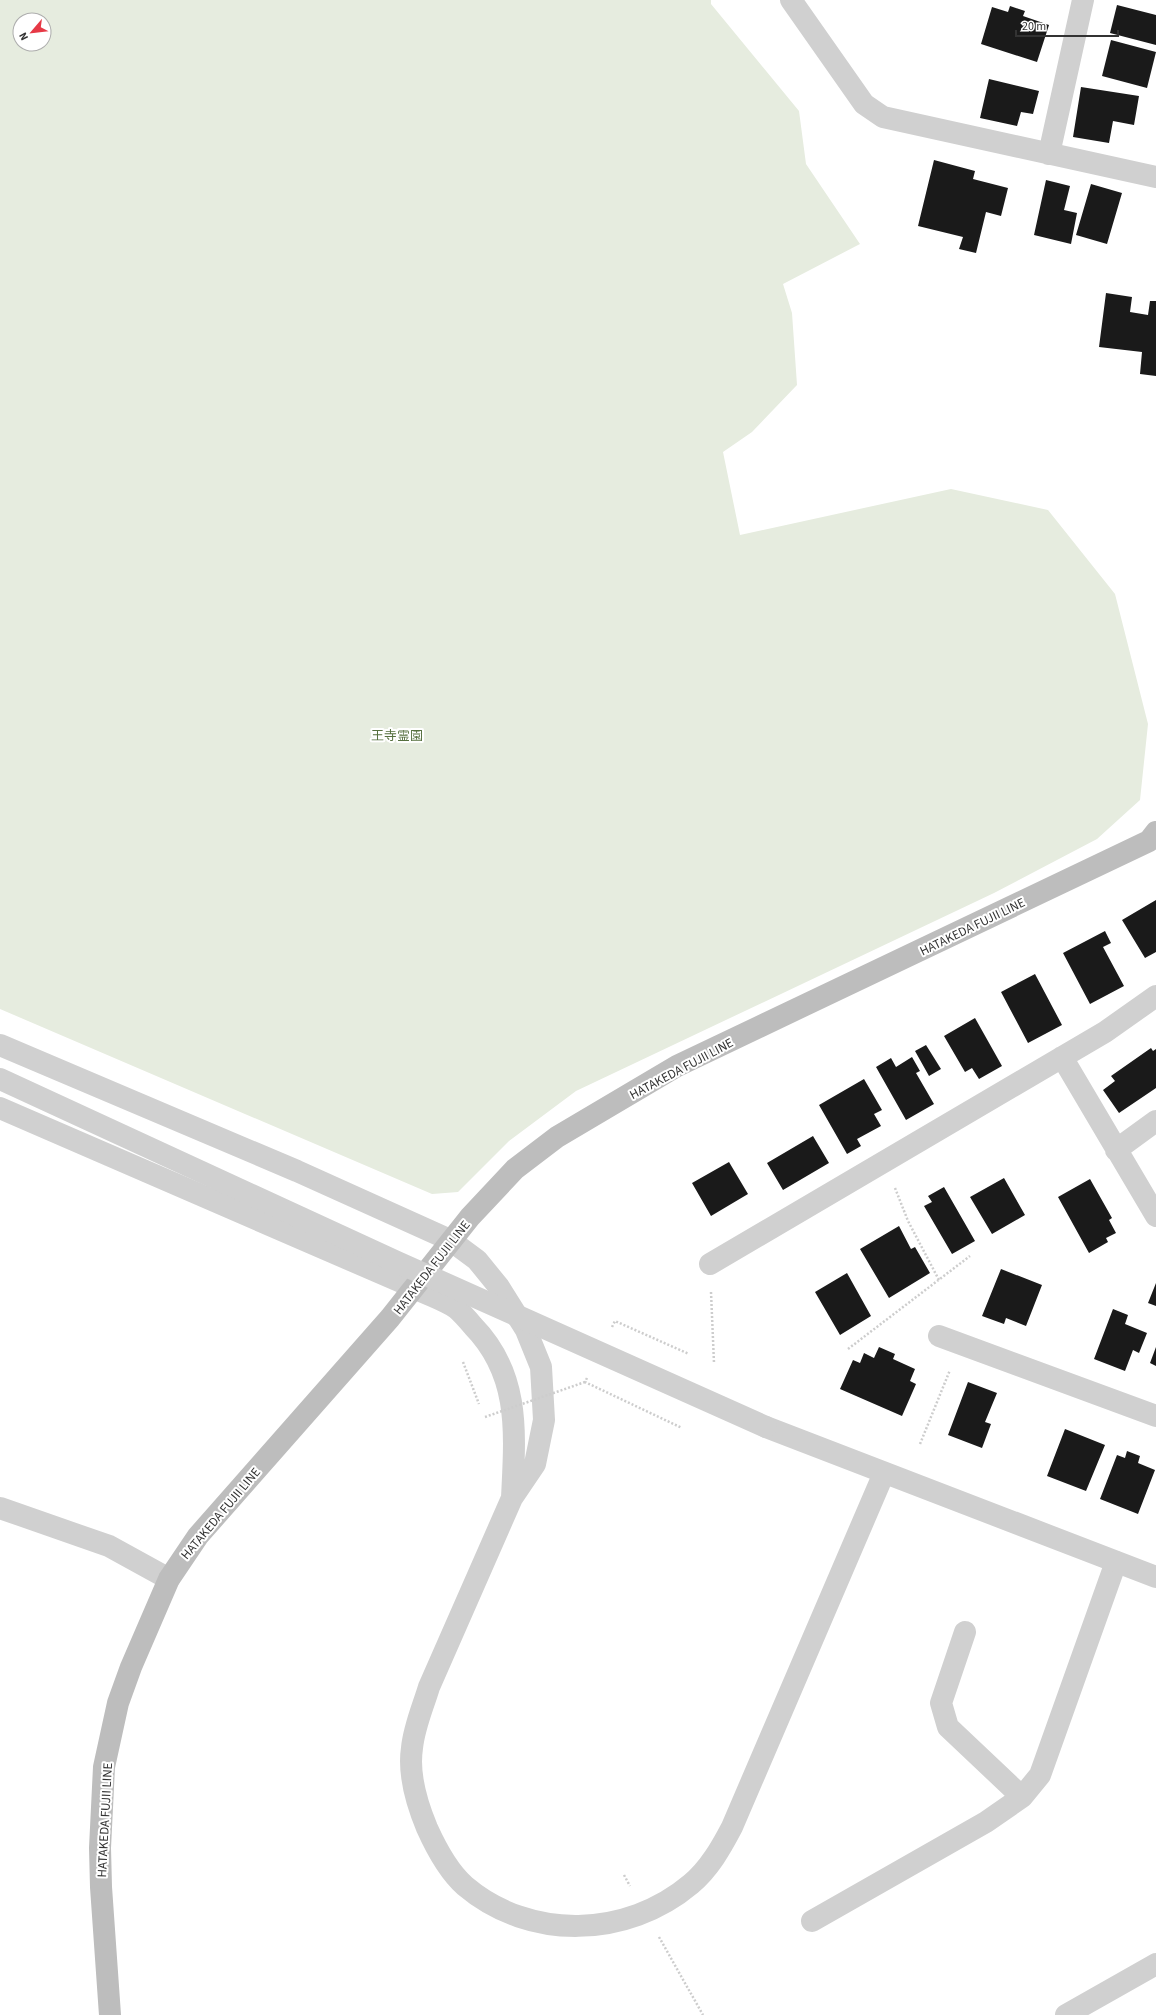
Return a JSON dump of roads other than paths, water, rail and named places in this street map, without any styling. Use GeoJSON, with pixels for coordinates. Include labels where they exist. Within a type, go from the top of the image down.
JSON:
{"type":"FeatureCollection","features":[{"type":"Feature","properties":{"kind":"main road","name":"HATAKEDA FUJII LINE"},"geometry":{"type":"LineString","coordinates":[[110,2015],[101,1887],[100,1848],[104,1766],[118,1704],[131,1667],[169,1580],[198,1536],[415,1288],[450,1240],[491,1194],[532,1155],[574,1126],[677,1066],[1149,840],[1156,832]]}},
{"type":"Feature","properties":{"kind":"street"},"geometry":{"type":"LineString","coordinates":[[791,0],[864,104],[884,117],[1156,178]]}},
{"type":"Feature","properties":{"kind":"street"},"geometry":{"type":"LineString","coordinates":[[1049,154],[1083,0]]}},
{"type":"Feature","properties":{"kind":"street"},"geometry":{"type":"LineString","coordinates":[[710,1264],[1105,1032],[1156,996]]}},
{"type":"Feature","properties":{"kind":"street"},"geometry":{"type":"LineString","coordinates":[[0,1045],[297,1171],[450,1240],[477,1260],[499,1287],[526,1330],[541,1367],[544,1420],[535,1464],[512,1498],[429,1687],[419,1717],[412,1748],[412,1773],[417,1796],[424,1820],[436,1847],[464,1885],[506,1911],[529,1919],[577,1926],[600,1925],[631,1918],[654,1908],[691,1884],[707,1868],[732,1828],[884,1473]]}},
{"type":"Feature","properties":{"kind":"street"},"geometry":{"type":"LineString","coordinates":[[1062,1057],[1156,1216]]}},
{"type":"Feature","properties":{"kind":"street"},"geometry":{"type":"LineString","coordinates":[[0,1079],[396,1262],[766,1427],[1156,1577]]}},
{"type":"Feature","properties":{"kind":"street"},"geometry":{"type":"LineString","coordinates":[[0,1108],[415,1288],[456,1308],[486,1339],[504,1371],[512,1400],[515,1436],[512,1498]]}},
{"type":"Feature","properties":{"kind":"street"},"geometry":{"type":"LineString","coordinates":[[1116,1150],[1156,1121]]}},
{"type":"Feature","properties":{"kind":"street"},"geometry":{"type":"LineString","coordinates":[[939,1336],[1156,1416]]}},
{"type":"Feature","properties":{"kind":"street"},"geometry":{"type":"LineString","coordinates":[[0,1508],[109,1546],[169,1580]]}},
{"type":"Feature","properties":{"kind":"street"},"geometry":{"type":"LineString","coordinates":[[812,1921],[986,1822],[1022,1797],[1040,1775],[1116,1562]]}},
{"type":"Feature","properties":{"kind":"street"},"geometry":{"type":"LineString","coordinates":[[965,1632],[941,1703],[948,1727],[1022,1797]]}},
{"type":"Feature","properties":{"kind":"street"},"geometry":{"type":"LineString","coordinates":[[1066,2015],[1156,1964]]}},
{"type":"Feature","properties":{"kind":"park label","name":"王寺霊園"},"geometry":{"type":"Point","coordinates":[397,735]}}]}
